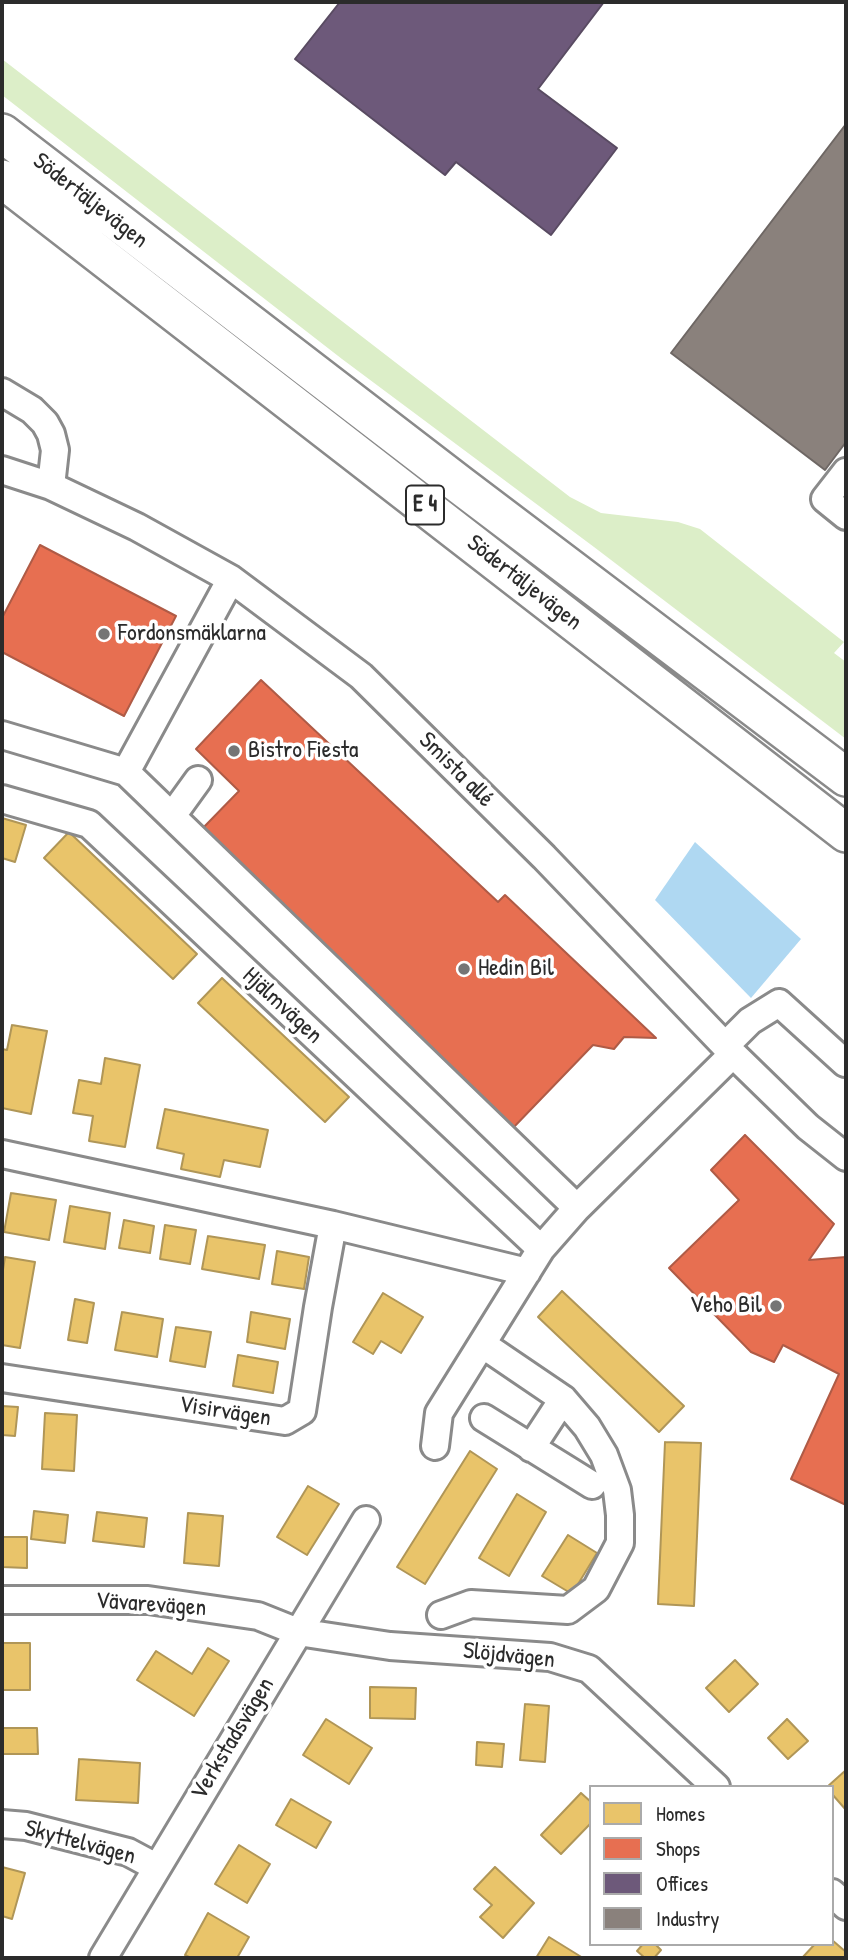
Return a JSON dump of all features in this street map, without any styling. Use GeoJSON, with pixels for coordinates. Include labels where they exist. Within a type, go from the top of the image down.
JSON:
{"type":"FeatureCollection","features":[{"type":"Feature","properties":{"kind":"highway","name":"Södertäljevägen"},"geometry":{"type":"LineString","coordinates":[[2,133],[846,777]]}},
{"type":"Feature","properties":{"kind":"highway","name":"Södertäljevägen"},"geometry":{"type":"LineString","coordinates":[[2,179],[846,833]]}},
{"type":"Feature","properties":{"kind":"street"},"geometry":{"type":"LineString","coordinates":[[2,392],[32,411],[46,424],[55,450],[51,486]]}},
{"type":"Feature","properties":{"kind":"street","name":"Smista allé"},"geometry":{"type":"LineString","coordinates":[[2,470],[51,486],[137,527],[231,579],[361,676],[544,857],[729,1050],[808,1127],[846,1157]]}},
{"type":"Feature","properties":{"kind":"street"},"geometry":{"type":"LineString","coordinates":[[846,472],[825,499],[846,516]]}},
{"type":"Feature","properties":{"kind":"street"},"geometry":{"type":"LineString","coordinates":[[126,772],[231,579]]}},
{"type":"Feature","properties":{"kind":"street"},"geometry":{"type":"LineString","coordinates":[[2,735],[126,772],[577,1208]]}},
{"type":"Feature","properties":{"kind":"street"},"geometry":{"type":"LineString","coordinates":[[172,816],[198,780]]}},
{"type":"Feature","properties":{"kind":"street","name":"Hjälmvägen"},"geometry":{"type":"LineString","coordinates":[[2,799],[89,824],[541,1249]]}},
{"type":"Feature","properties":{"kind":"street"},"geometry":{"type":"LineString","coordinates":[[435,1446],[439,1413],[541,1249],[729,1050],[750,1021],[779,1003],[845,1063]]}},
{"type":"Feature","properties":{"kind":"street"},"geometry":{"type":"LineString","coordinates":[[2,1154],[333,1225],[527,1272]]}},
{"type":"Feature","properties":{"kind":"street","name":"Visirvägen"},"geometry":{"type":"LineString","coordinates":[[2,1378],[285,1421],[302,1410],[333,1225]]}},
{"type":"Feature","properties":{"kind":"street"},"geometry":{"type":"LineString","coordinates":[[442,1615],[471,1604],[568,1610],[596,1589],[620,1542],[617,1490],[604,1455],[587,1427],[563,1399],[482,1344]]}},
{"type":"Feature","properties":{"kind":"street"},"geometry":{"type":"LineString","coordinates":[[531,1448],[563,1399]]}},
{"type":"Feature","properties":{"kind":"street"},"geometry":{"type":"LineString","coordinates":[[484,1418],[592,1485]]}},
{"type":"Feature","properties":{"kind":"street","name":"Verkstadsvägen"},"geometry":{"type":"LineString","coordinates":[[103,1958],[366,1520]]}},
{"type":"Feature","properties":{"kind":"street","name":"Vävarevägen"},"geometry":{"type":"LineString","coordinates":[[2,1601],[148,1600],[258,1616],[298,1632]]}},
{"type":"Feature","properties":{"kind":"street","name":"Slöjdvägen"},"geometry":{"type":"LineString","coordinates":[[298,1632],[390,1646],[550,1657],[589,1669],[714,1785]]}},
{"type":"Feature","properties":{"kind":"street","name":"Skyttelvägen"},"geometry":{"type":"LineString","coordinates":[[2,1824],[26,1826],[128,1852],[156,1867]]}},
{"type":"Feature","properties":{"kind":"green space"},"geometry":{"type":"Polygon","coordinates":[[[2,59],[570,497],[601,513],[678,522],[700,529],[844,642],[834,653],[846,662],[846,739],[342,359],[2,95],[2,59]]]}},
{"type":"Feature","properties":{"kind":"water"},"geometry":{"type":"Polygon","coordinates":[[[695,842],[801,939],[751,998],[655,900],[695,842]]]}},
{"type":"Feature","properties":{"kind":"building: Homes"},"geometry":{"type":"Polygon","coordinates":[[[2,818],[26,825],[15,862],[2,858],[2,818]]]}},
{"type":"Feature","properties":{"kind":"building: Homes"},"geometry":{"type":"Polygon","coordinates":[[[69,832],[197,954],[173,979],[44,858],[69,832]]]}},
{"type":"Feature","properties":{"kind":"building: Homes"},"geometry":{"type":"Polygon","coordinates":[[[222,978],[349,1097],[325,1122],[198,1003],[222,978]]]}},
{"type":"Feature","properties":{"kind":"building: Homes"},"geometry":{"type":"Polygon","coordinates":[[[12,1025],[47,1031],[31,1114],[2,1108],[2,1049],[7,1050],[12,1025]]]}},
{"type":"Feature","properties":{"kind":"building: Homes"},"geometry":{"type":"Polygon","coordinates":[[[105,1058],[140,1065],[125,1147],[89,1141],[93,1116],[73,1113],[79,1080],[101,1084],[105,1058]]]}},
{"type":"Feature","properties":{"kind":"building: Homes"},"geometry":{"type":"Polygon","coordinates":[[[165,1109],[268,1130],[260,1167],[224,1160],[220,1177],[181,1169],[184,1154],[157,1148],[165,1109]]]}},
{"type":"Feature","properties":{"kind":"building: Homes"},"geometry":{"type":"Polygon","coordinates":[[[11,1193],[56,1200],[49,1240],[4,1232],[11,1193]]]}},
{"type":"Feature","properties":{"kind":"building: Homes"},"geometry":{"type":"Polygon","coordinates":[[[70,1206],[110,1213],[105,1249],[64,1242],[70,1206]]]}},
{"type":"Feature","properties":{"kind":"building: Homes"},"geometry":{"type":"Polygon","coordinates":[[[124,1220],[154,1226],[150,1253],[119,1248],[124,1220]]]}},
{"type":"Feature","properties":{"kind":"building: Homes"},"geometry":{"type":"Polygon","coordinates":[[[165,1225],[196,1230],[190,1264],[160,1259],[165,1225]]]}},
{"type":"Feature","properties":{"kind":"building: Homes"},"geometry":{"type":"Polygon","coordinates":[[[208,1236],[265,1245],[259,1279],[202,1269],[208,1236]]]}},
{"type":"Feature","properties":{"kind":"building: Homes"},"geometry":{"type":"Polygon","coordinates":[[[277,1251],[309,1257],[304,1289],[272,1284],[277,1251]]]}},
{"type":"Feature","properties":{"kind":"building: Homes"},"geometry":{"type":"Polygon","coordinates":[[[5,1257],[35,1262],[20,1348],[2,1345],[2,1276],[5,1257]]]}},
{"type":"Feature","properties":{"kind":"building: Homes"},"geometry":{"type":"Polygon","coordinates":[[[562,1291],[684,1406],[659,1432],[538,1317],[562,1291]]]}},
{"type":"Feature","properties":{"kind":"building: Homes"},"geometry":{"type":"Polygon","coordinates":[[[383,1293],[423,1317],[401,1353],[381,1341],[373,1354],[353,1342],[383,1293]]]}},
{"type":"Feature","properties":{"kind":"building: Homes"},"geometry":{"type":"Polygon","coordinates":[[[75,1299],[94,1303],[87,1343],[68,1340],[75,1299]]]}},
{"type":"Feature","properties":{"kind":"building: Homes"},"geometry":{"type":"Polygon","coordinates":[[[122,1312],[163,1319],[157,1357],[115,1350],[122,1312]]]}},
{"type":"Feature","properties":{"kind":"building: Homes"},"geometry":{"type":"Polygon","coordinates":[[[251,1312],[290,1319],[285,1349],[247,1342],[251,1312]]]}},
{"type":"Feature","properties":{"kind":"building: Homes"},"geometry":{"type":"Polygon","coordinates":[[[176,1327],[211,1332],[205,1367],[170,1361],[176,1327]]]}},
{"type":"Feature","properties":{"kind":"building: Homes"},"geometry":{"type":"Polygon","coordinates":[[[238,1355],[278,1362],[273,1393],[233,1386],[238,1355]]]}},
{"type":"Feature","properties":{"kind":"building: Homes"},"geometry":{"type":"Polygon","coordinates":[[[2,1406],[18,1407],[15,1436],[2,1435],[2,1406]]]}},
{"type":"Feature","properties":{"kind":"building: Homes"},"geometry":{"type":"Polygon","coordinates":[[[45,1413],[77,1415],[74,1471],[42,1469],[45,1413]]]}},
{"type":"Feature","properties":{"kind":"building: Homes"},"geometry":{"type":"Polygon","coordinates":[[[665,1442],[701,1443],[694,1606],[658,1604],[665,1442]]]}},
{"type":"Feature","properties":{"kind":"building: Homes"},"geometry":{"type":"Polygon","coordinates":[[[470,1451],[497,1469],[425,1584],[397,1567],[470,1451]]]}},
{"type":"Feature","properties":{"kind":"building: Homes"},"geometry":{"type":"Polygon","coordinates":[[[308,1486],[339,1504],[307,1555],[277,1537],[308,1486]]]}},
{"type":"Feature","properties":{"kind":"building: Homes"},"geometry":{"type":"Polygon","coordinates":[[[517,1494],[546,1512],[509,1576],[479,1558],[517,1494]]]}},
{"type":"Feature","properties":{"kind":"building: Homes"},"geometry":{"type":"Polygon","coordinates":[[[34,1511],[68,1515],[65,1543],[31,1539],[34,1511]]]}},
{"type":"Feature","properties":{"kind":"building: Homes"},"geometry":{"type":"Polygon","coordinates":[[[97,1512],[147,1518],[144,1547],[93,1541],[97,1512]]]}},
{"type":"Feature","properties":{"kind":"building: Homes"},"geometry":{"type":"Polygon","coordinates":[[[188,1513],[223,1516],[219,1566],[184,1563],[188,1513]]]}},
{"type":"Feature","properties":{"kind":"building: Homes"},"geometry":{"type":"Polygon","coordinates":[[[568,1535],[597,1553],[572,1594],[542,1576],[568,1535]]]}},
{"type":"Feature","properties":{"kind":"building: Homes"},"geometry":{"type":"Polygon","coordinates":[[[2,1537],[27,1537],[27,1568],[2,1567],[2,1537]]]}},
{"type":"Feature","properties":{"kind":"building: Homes"},"geometry":{"type":"Polygon","coordinates":[[[2,1643],[30,1643],[30,1690],[2,1690],[2,1643]]]}},
{"type":"Feature","properties":{"kind":"building: Homes"},"geometry":{"type":"Polygon","coordinates":[[[208,1648],[229,1661],[194,1716],[137,1680],[156,1651],[192,1674],[208,1648]]]}},
{"type":"Feature","properties":{"kind":"building: Homes"},"geometry":{"type":"Polygon","coordinates":[[[735,1660],[758,1684],[729,1712],[706,1688],[735,1660]]]}},
{"type":"Feature","properties":{"kind":"building: Homes"},"geometry":{"type":"Polygon","coordinates":[[[370,1687],[416,1688],[415,1719],[370,1718],[370,1687]]]}},
{"type":"Feature","properties":{"kind":"building: Homes"},"geometry":{"type":"Polygon","coordinates":[[[525,1704],[549,1706],[545,1762],[520,1760],[525,1704]]]}},
{"type":"Feature","properties":{"kind":"building: Homes"},"geometry":{"type":"Polygon","coordinates":[[[326,1719],[372,1748],[349,1784],[303,1755],[326,1719]]]}},
{"type":"Feature","properties":{"kind":"building: Homes"},"geometry":{"type":"Polygon","coordinates":[[[787,1719],[808,1741],[788,1759],[768,1738],[787,1719]]]}},
{"type":"Feature","properties":{"kind":"building: Homes"},"geometry":{"type":"Polygon","coordinates":[[[2,1728],[37,1728],[38,1754],[2,1754],[2,1728]]]}},
{"type":"Feature","properties":{"kind":"building: Homes"},"geometry":{"type":"Polygon","coordinates":[[[477,1742],[504,1744],[502,1767],[476,1765],[477,1742]]]}},
{"type":"Feature","properties":{"kind":"building: Homes"},"geometry":{"type":"Polygon","coordinates":[[[79,1759],[140,1763],[138,1803],[76,1800],[79,1759]]]}},
{"type":"Feature","properties":{"kind":"building: Homes"},"geometry":{"type":"Polygon","coordinates":[[[846,1770],[846,1810],[834,1796],[834,1785],[829,1785],[846,1770]]]}},
{"type":"Feature","properties":{"kind":"building: Homes"},"geometry":{"type":"Polygon","coordinates":[[[581,1793],[589,1800],[589,1825],[561,1854],[541,1835],[581,1793]]]}},
{"type":"Feature","properties":{"kind":"building: Homes"},"geometry":{"type":"Polygon","coordinates":[[[291,1799],[331,1822],[316,1848],[276,1825],[291,1799]]]}},
{"type":"Feature","properties":{"kind":"building: Homes"},"geometry":{"type":"Polygon","coordinates":[[[239,1845],[270,1864],[247,1903],[215,1884],[239,1845]]]}},
{"type":"Feature","properties":{"kind":"building: Homes"},"geometry":{"type":"Polygon","coordinates":[[[2,1867],[25,1873],[12,1919],[2,1916],[2,1867]]]}},
{"type":"Feature","properties":{"kind":"building: Homes"},"geometry":{"type":"Polygon","coordinates":[[[495,1867],[534,1903],[503,1938],[480,1917],[492,1905],[474,1889],[495,1867]]]}},
{"type":"Feature","properties":{"kind":"building: Homes"},"geometry":{"type":"Polygon","coordinates":[[[208,1913],[249,1937],[237,1958],[191,1958],[185,1955],[208,1913]]]}},
{"type":"Feature","properties":{"kind":"building: Homes"},"geometry":{"type":"Polygon","coordinates":[[[549,1937],[583,1958],[536,1958],[549,1937]]]}},
{"type":"Feature","properties":{"kind":"building: Homes"},"geometry":{"type":"Polygon","coordinates":[[[834,1942],[846,1952],[846,1958],[802,1958],[813,1946],[834,1946],[834,1942]]]}},
{"type":"Feature","properties":{"kind":"building: Homes"},"geometry":{"type":"Polygon","coordinates":[[[641,1946],[657,1946],[661,1950],[654,1958],[645,1958],[637,1951],[641,1946]]]}},
{"type":"Feature","properties":{"kind":"building: Shops"},"geometry":{"type":"Polygon","coordinates":[[[40,545],[176,616],[124,716],[2,652],[2,618],[40,545]]]}},
{"type":"Feature","properties":{"kind":"building: Shops","name":"Hedin Bil"},"geometry":{"type":"Polygon","coordinates":[[[261,680],[498,902],[505,895],[656,1038],[624,1037],[614,1049],[593,1045],[512,1129],[200,831],[239,791],[196,749],[261,680]]]}},
{"type":"Feature","properties":{"kind":"building: Shops","name":"Veho Bil"},"geometry":{"type":"Polygon","coordinates":[[[745,1135],[834,1224],[809,1260],[846,1257],[846,1505],[791,1479],[839,1374],[783,1345],[774,1362],[751,1352],[669,1268],[739,1200],[711,1170],[745,1135]]]}},
{"type":"Feature","properties":{"kind":"building: Offices"},"geometry":{"type":"Polygon","coordinates":[[[340,2],[604,2],[538,89],[617,148],[551,235],[456,162],[445,175],[295,59],[340,2]]]}},
{"type":"Feature","properties":{"kind":"building: Industry"},"geometry":{"type":"Polygon","coordinates":[[[846,124],[846,442],[825,470],[671,353],[846,124]]]}},
{"type":"Feature","properties":{"kind":"place","name":"Fordonsmäklarna"},"geometry":{"type":"Point","coordinates":[104,634]}},
{"type":"Feature","properties":{"kind":"place","name":"Bistro Fiesta"},"geometry":{"type":"Point","coordinates":[234,751]}},
{"type":"Feature","properties":{"kind":"place","name":"Hedin Bil"},"geometry":{"type":"Point","coordinates":[464,969]}},
{"type":"Feature","properties":{"kind":"place","name":"Veho Bil"},"geometry":{"type":"Point","coordinates":[776,1306]}}]}
